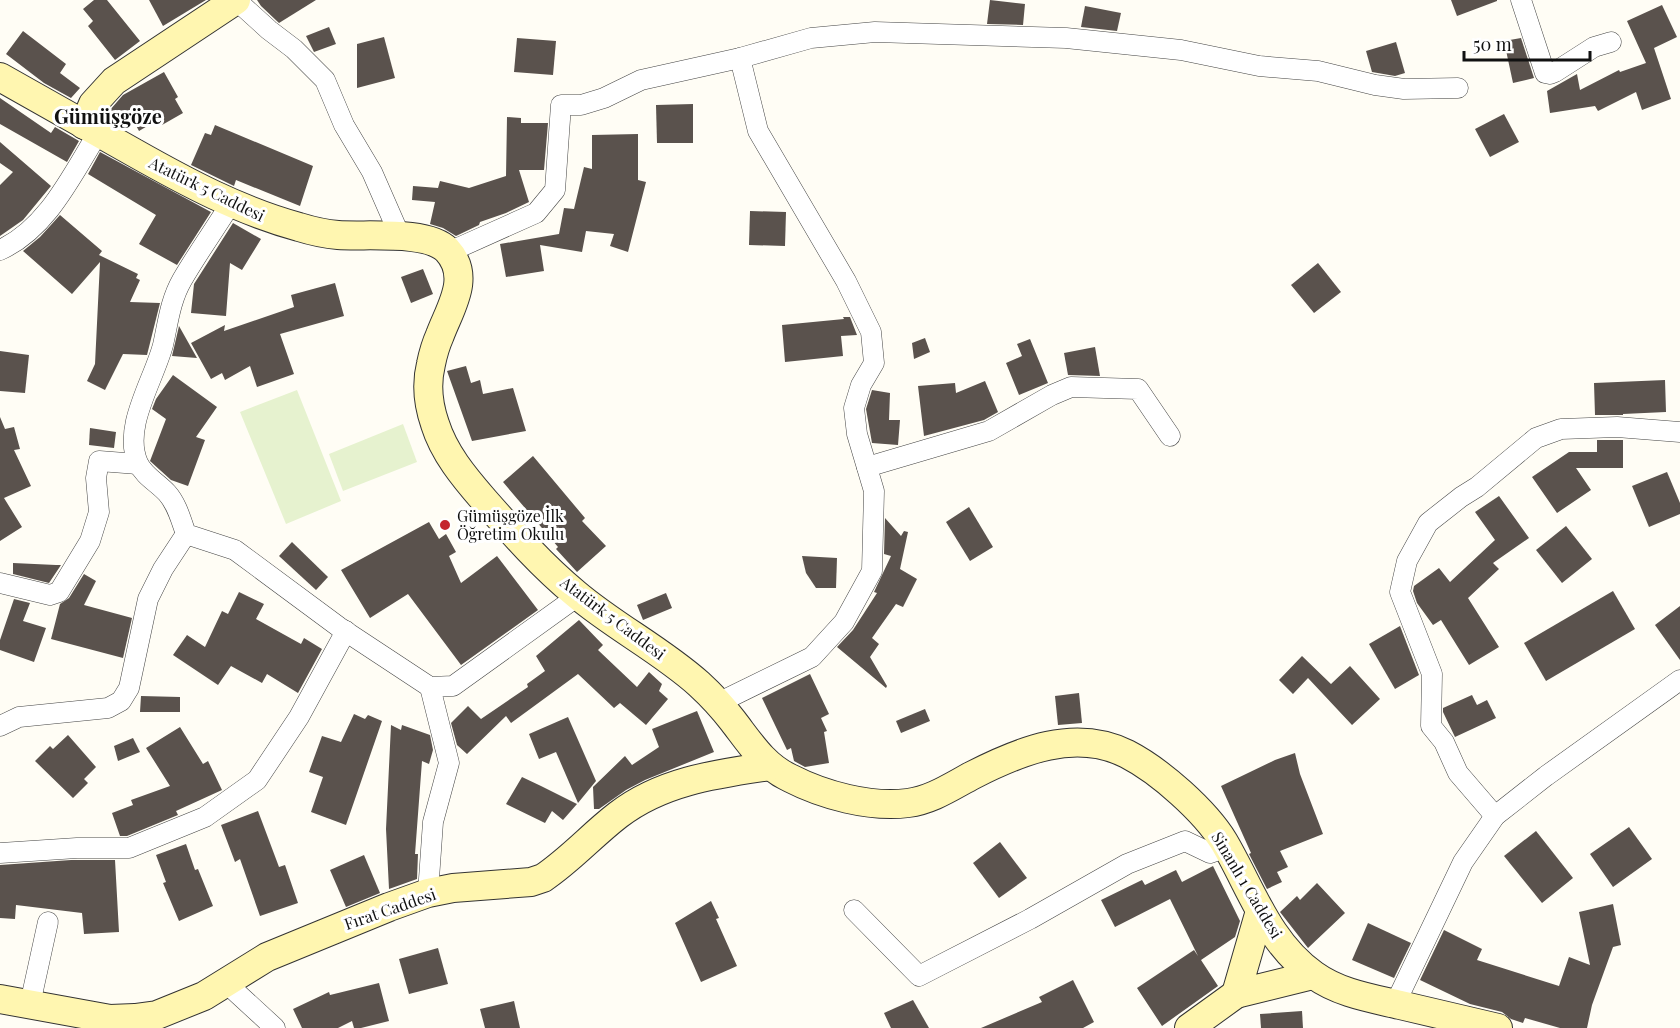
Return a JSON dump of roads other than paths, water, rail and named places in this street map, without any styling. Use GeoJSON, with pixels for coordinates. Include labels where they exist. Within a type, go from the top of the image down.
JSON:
{"type":"FeatureCollection","features":[{"type":"Feature","properties":{"kind":"main road"},"geometry":{"type":"LineString","coordinates":[[91,129],[93,104],[114,81],[236,0]]}},
{"type":"Feature","properties":{"kind":"main road","name":"Atatürk 5 Caddesi"},"geometry":{"type":"LineString","coordinates":[[0,77],[163,169],[267,218],[330,234],[400,236],[428,240],[449,252],[456,266],[459,287],[440,334],[428,378],[430,407],[440,439],[452,459],[505,524],[537,558],[578,596],[696,681],[770,766]]}},
{"type":"Feature","properties":{"kind":"main road","name":"Sinanlı 1 Caddesi"},"geometry":{"type":"LineString","coordinates":[[770,766],[788,778],[825,792],[887,804],[909,803],[926,799],[1008,758],[1053,744],[1094,744],[1125,753],[1162,779],[1203,814],[1227,847],[1274,934],[1313,975],[1352,994],[1498,1028]]}},
{"type":"Feature","properties":{"kind":"main road","name":"Fırat Caddesi"},"geometry":{"type":"LineString","coordinates":[[0,999],[110,1019],[157,1015],[204,996],[267,957],[304,940],[428,893],[453,888],[531,882],[543,878],[618,815],[640,801],[675,785],[695,779],[770,766]]}},
{"type":"Feature","properties":{"kind":"main road"},"geometry":{"type":"LineString","coordinates":[[1236,994],[1260,911]]}},
{"type":"Feature","properties":{"kind":"main road"},"geometry":{"type":"LineString","coordinates":[[1189,1028],[1236,994],[1313,975]]}},
{"type":"Feature","properties":{"kind":"street"},"geometry":{"type":"LineString","coordinates":[[236,0],[294,49],[325,80],[344,125],[372,172],[400,236]]}},
{"type":"Feature","properties":{"kind":"street"},"geometry":{"type":"LineString","coordinates":[[1521,0],[1545,74],[1555,72],[1594,47],[1611,42]]}},
{"type":"Feature","properties":{"kind":"street"},"geometry":{"type":"LineString","coordinates":[[449,252],[536,213],[555,190],[561,105],[581,105],[604,98],[641,80],[740,58],[811,38],[875,32],[1066,38],[1181,50],[1259,66],[1318,71],[1375,86],[1458,88]]}},
{"type":"Feature","properties":{"kind":"street"},"geometry":{"type":"LineString","coordinates":[[718,704],[812,657],[844,622],[872,571],[874,491],[857,434],[854,408],[861,385],[874,363],[871,332],[846,281],[758,131],[740,58]]}},
{"type":"Feature","properties":{"kind":"street"},"geometry":{"type":"LineString","coordinates":[[0,250],[22,239],[53,204],[91,129]]}},
{"type":"Feature","properties":{"kind":"street"},"geometry":{"type":"LineString","coordinates":[[186,534],[179,514],[167,493],[138,464],[135,449],[137,417],[162,347],[172,303],[182,281],[231,203]]}},
{"type":"Feature","properties":{"kind":"street"},"geometry":{"type":"LineString","coordinates":[[867,467],[989,431],[1052,395],[1071,387],[1138,388],[1170,436]]}},
{"type":"Feature","properties":{"kind":"street"},"geometry":{"type":"LineString","coordinates":[[1495,816],[1458,773],[1444,742],[1431,726],[1432,674],[1400,592],[1407,561],[1428,523],[1461,497],[1477,488],[1536,438],[1561,429],[1617,427],[1680,432]]}},
{"type":"Feature","properties":{"kind":"street"},"geometry":{"type":"LineString","coordinates":[[0,583],[50,595],[59,592],[90,542],[99,512],[96,477],[99,461],[138,464]]}},
{"type":"Feature","properties":{"kind":"street"},"geometry":{"type":"LineString","coordinates":[[186,534],[235,550],[346,631],[429,687],[453,686],[578,596]]}},
{"type":"Feature","properties":{"kind":"street"},"geometry":{"type":"LineString","coordinates":[[0,726],[19,717],[108,708],[121,701],[129,688],[148,598],[163,569],[186,534]]}},
{"type":"Feature","properties":{"kind":"street"},"geometry":{"type":"LineString","coordinates":[[0,853],[77,848],[129,849],[205,817],[257,780],[299,717],[346,631]]}},
{"type":"Feature","properties":{"kind":"street"},"geometry":{"type":"LineString","coordinates":[[1395,1004],[1463,862],[1495,816],[1546,776],[1680,680]]}},
{"type":"Feature","properties":{"kind":"street"},"geometry":{"type":"LineString","coordinates":[[428,893],[433,822],[449,763],[429,687]]}},
{"type":"Feature","properties":{"kind":"street"},"geometry":{"type":"LineString","coordinates":[[854,910],[919,976],[1030,919],[1127,864],[1185,841],[1210,853],[1227,847]]}},
{"type":"Feature","properties":{"kind":"street"},"geometry":{"type":"LineString","coordinates":[[30,1004],[48,922]]}},
{"type":"Feature","properties":{"kind":"street"},"geometry":{"type":"LineString","coordinates":[[225,982],[275,1028]]}},
{"type":"Feature","properties":{"kind":"place","name":"Gümüşgöze İlk Öğretim Okulu"},"geometry":{"type":"Point","coordinates":[445,525]}},
{"type":"Feature","properties":{"kind":"district","name":"Gümüşgöze"},"geometry":{"type":"Point","coordinates":[108,117]}}]}
